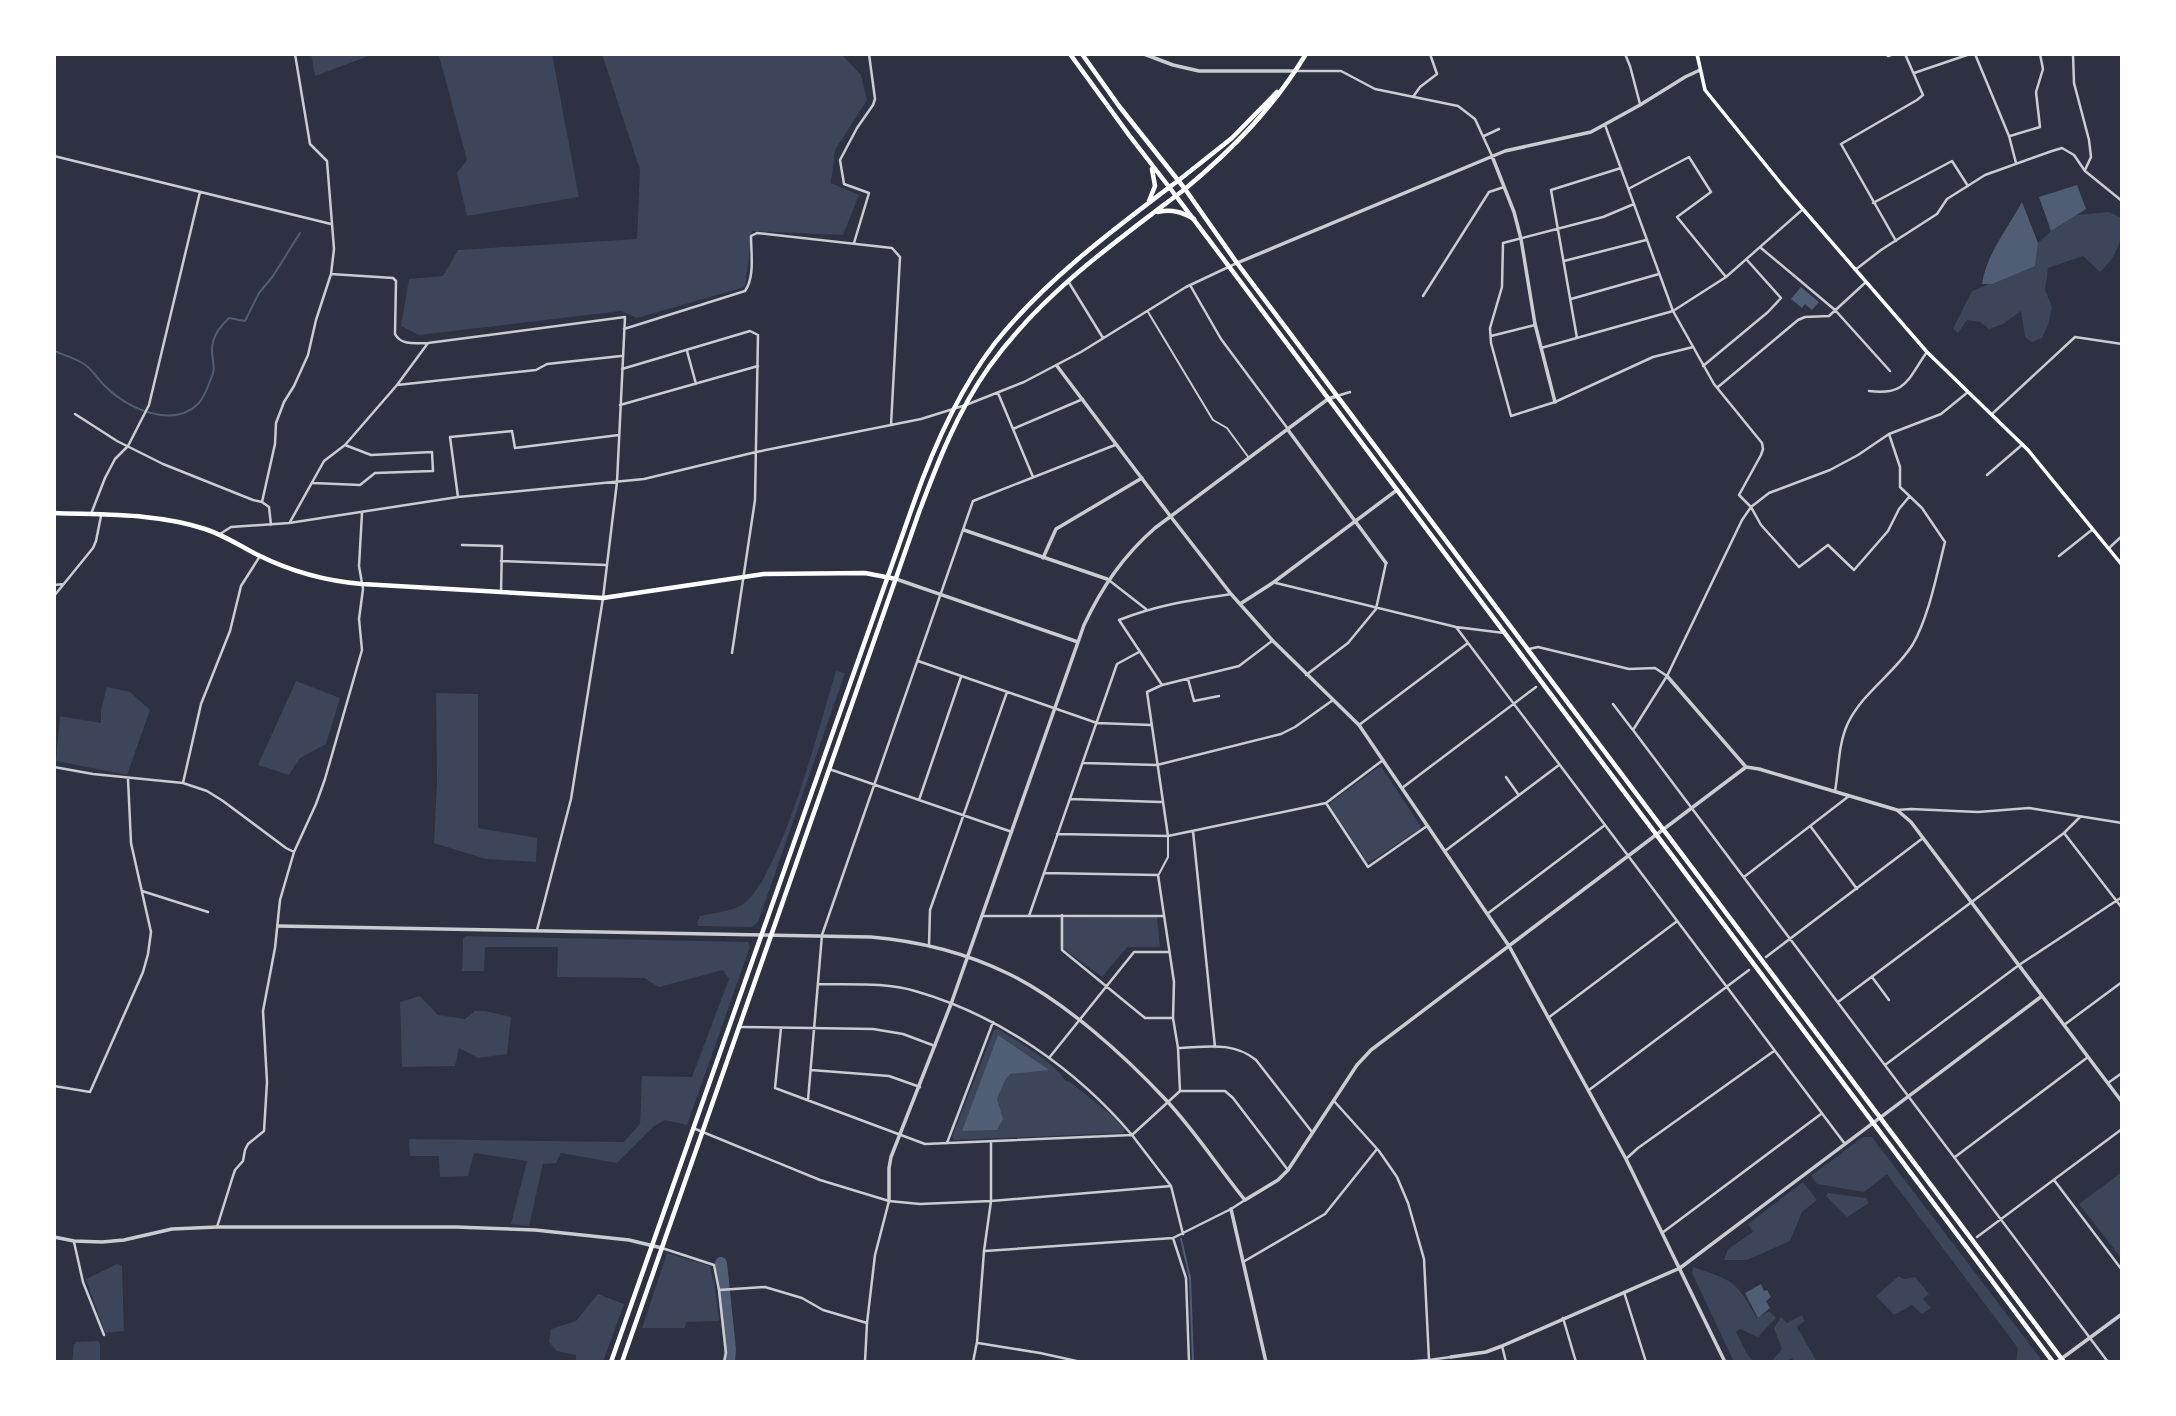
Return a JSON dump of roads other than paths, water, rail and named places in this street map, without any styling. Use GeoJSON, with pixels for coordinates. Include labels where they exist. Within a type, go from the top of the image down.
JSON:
{"type":"FeatureCollection","features":[{"type":"Feature","properties":{"kind":"main road"},"geometry":{"type":"LineString","coordinates":[[1070,54],[1873,1123],[2059,1361]]}},
{"type":"Feature","properties":{"kind":"main road"},"geometry":{"type":"LineString","coordinates":[[1082,54],[1881,1117],[2059,1361]]}},
{"type":"Feature","properties":{"kind":"main road"},"geometry":{"type":"LineString","coordinates":[[622,1362],[933,476],[966,405],[989,367],[1025,322],[1068,281],[1213,166],[1251,129],[1307,54]]}},
{"type":"Feature","properties":{"kind":"main road"},"geometry":{"type":"LineString","coordinates":[[1697,54],[1705,90],[1855,270],[1927,352],[2023,444],[2122,565]]}},
{"type":"Feature","properties":{"kind":"main road"},"geometry":{"type":"LineString","coordinates":[[611,1362],[923,475],[954,409],[980,363],[1020,314],[1062,273],[1207,159],[1247,124],[1296,71]]}},
{"type":"Feature","properties":{"kind":"main road"},"geometry":{"type":"LineString","coordinates":[[1147,205],[1155,187],[1151,165]]}},
{"type":"Feature","properties":{"kind":"main road"},"geometry":{"type":"LineString","coordinates":[[1153,214],[1174,211],[1194,219]]}},
{"type":"Feature","properties":{"kind":"main road"},"geometry":{"type":"LineString","coordinates":[[54,513],[101,514],[171,521],[200,527],[311,575],[362,584],[603,598],[744,576],[815,572],[865,573],[896,579]]}},
{"type":"Feature","properties":{"kind":"street"},"geometry":{"type":"LineString","coordinates":[[262,502],[275,444],[276,423],[308,355],[331,274],[334,249],[327,161],[310,144],[295,54]]}},
{"type":"Feature","properties":{"kind":"street"},"geometry":{"type":"LineString","coordinates":[[854,243],[869,193],[844,184],[840,160],[875,99],[869,54]]}},
{"type":"Feature","properties":{"kind":"street"},"geometry":{"type":"LineString","coordinates":[[1144,54],[1199,71],[1340,71],[1375,89],[1451,104],[1475,119],[1504,187],[1521,239],[1535,324],[1555,402]]}},
{"type":"Feature","properties":{"kind":"street"},"geometry":{"type":"LineString","coordinates":[[1413,97],[1420,87],[1437,74],[1430,54]]}},
{"type":"Feature","properties":{"kind":"street"},"geometry":{"type":"LineString","coordinates":[[1625,54],[1640,105]]}},
{"type":"Feature","properties":{"kind":"street"},"geometry":{"type":"LineString","coordinates":[[1886,54],[1894,54]]}},
{"type":"Feature","properties":{"kind":"street"},"geometry":{"type":"LineString","coordinates":[[1896,242],[1841,144],[1923,95],[1905,54]]}},
{"type":"Feature","properties":{"kind":"street"},"geometry":{"type":"LineString","coordinates":[[1914,73],[1972,54],[2009,136],[2016,163]]}},
{"type":"Feature","properties":{"kind":"street"},"geometry":{"type":"LineString","coordinates":[[2009,136],[2040,127],[2036,92],[2043,69],[2040,54]]}},
{"type":"Feature","properties":{"kind":"street"},"geometry":{"type":"LineString","coordinates":[[2073,54],[2074,83],[2091,157],[2085,171]]}},
{"type":"Feature","properties":{"kind":"street"},"geometry":{"type":"LineString","coordinates":[[220,534],[231,527],[289,523],[458,497],[644,478],[954,409],[998,393],[1057,366],[1190,285],[1228,267],[1492,156],[1528,145],[1576,136],[1605,125],[1685,76],[1700,70]]}},
{"type":"Feature","properties":{"kind":"street"},"geometry":{"type":"LineString","coordinates":[[1605,125],[1673,311],[1717,388],[1758,438],[1763,449],[1739,495],[1751,507],[1761,525],[1799,567],[1828,545],[1854,570],[1888,531],[1899,509],[1909,497]]}},
{"type":"Feature","properties":{"kind":"street"},"geometry":{"type":"LineString","coordinates":[[1484,136],[1499,130]]}},
{"type":"Feature","properties":{"kind":"street"},"geometry":{"type":"LineString","coordinates":[[1855,270],[1937,214],[1947,199],[1984,175],[2062,148],[2074,155],[2085,171],[2122,201]]}},
{"type":"Feature","properties":{"kind":"street"},"geometry":{"type":"LineString","coordinates":[[54,156],[331,224]]}},
{"type":"Feature","properties":{"kind":"street"},"geometry":{"type":"LineString","coordinates":[[1628,188],[1689,157],[1711,192],[1677,217],[1726,277]]}},
{"type":"Feature","properties":{"kind":"street"},"geometry":{"type":"LineString","coordinates":[[1873,203],[1952,161],[1968,187]]}},
{"type":"Feature","properties":{"kind":"street"},"geometry":{"type":"LineString","coordinates":[[1577,338],[1551,190],[1621,168]]}},
{"type":"Feature","properties":{"kind":"street"},"geometry":{"type":"LineString","coordinates":[[1423,296],[1489,192],[1504,187]]}},
{"type":"Feature","properties":{"kind":"street"},"geometry":{"type":"LineString","coordinates":[[91,514],[110,468],[128,446],[149,405],[200,192]]}},
{"type":"Feature","properties":{"kind":"street"},"geometry":{"type":"LineString","coordinates":[[1634,204],[1603,217],[1503,243],[1502,287],[1490,328],[1491,343],[1511,416],[1555,402],[1653,357],[1693,347]]}},
{"type":"Feature","properties":{"kind":"street"},"geometry":{"type":"LineString","coordinates":[[1541,348],[1673,311],[1726,277],[1804,209]]}},
{"type":"Feature","properties":{"kind":"street"},"geometry":{"type":"LineString","coordinates":[[624,329],[745,291],[750,277],[751,236],[757,233],[892,248],[900,257],[891,425]]}},
{"type":"Feature","properties":{"kind":"street"},"geometry":{"type":"LineString","coordinates":[[1564,261],[1647,240]]}},
{"type":"Feature","properties":{"kind":"street"},"geometry":{"type":"LineString","coordinates":[[1760,247],[1835,310],[1890,371]]}},
{"type":"Feature","properties":{"kind":"street"},"geometry":{"type":"LineString","coordinates":[[1703,366],[1781,298],[1747,259]]}},
{"type":"Feature","properties":{"kind":"street"},"geometry":{"type":"LineString","coordinates":[[331,274],[393,278],[396,281],[395,334],[404,342],[428,343],[625,317],[617,482],[603,598],[571,799],[537,930]]}},
{"type":"Feature","properties":{"kind":"street"},"geometry":{"type":"LineString","coordinates":[[1571,299],[1660,274]]}},
{"type":"Feature","properties":{"kind":"street"},"geometry":{"type":"LineString","coordinates":[[1068,281],[1104,338]]}},
{"type":"Feature","properties":{"kind":"street"},"geometry":{"type":"LineString","coordinates":[[1717,388],[1798,320],[1829,316],[1866,282]]}},
{"type":"Feature","properties":{"kind":"street"},"geometry":{"type":"LineString","coordinates":[[1190,285],[1220,339],[1386,564],[1377,609],[1348,643],[1306,675]]}},
{"type":"Feature","properties":{"kind":"street"},"geometry":{"type":"LineString","coordinates":[[1147,311],[1213,420],[1227,428],[1249,458]]}},
{"type":"Feature","properties":{"kind":"street"},"geometry":{"type":"LineString","coordinates":[[1491,336],[1535,324]]}},
{"type":"Feature","properties":{"kind":"street"},"geometry":{"type":"LineString","coordinates":[[622,369],[750,331],[758,335],[755,500],[732,653]]}},
{"type":"Feature","properties":{"kind":"street"},"geometry":{"type":"LineString","coordinates":[[1992,414],[2075,337],[2122,344]]}},
{"type":"Feature","properties":{"kind":"street"},"geometry":{"type":"LineString","coordinates":[[289,523],[324,461],[345,445],[397,385],[428,343]]}},
{"type":"Feature","properties":{"kind":"street"},"geometry":{"type":"LineString","coordinates":[[687,351],[696,383]]}},
{"type":"Feature","properties":{"kind":"street"},"geometry":{"type":"LineString","coordinates":[[1869,391],[1902,388],[1927,352]]}},
{"type":"Feature","properties":{"kind":"street"},"geometry":{"type":"LineString","coordinates":[[397,385],[536,370],[547,364],[623,356]]}},
{"type":"Feature","properties":{"kind":"street"},"geometry":{"type":"LineString","coordinates":[[620,405],[758,366]]}},
{"type":"Feature","properties":{"kind":"street"},"geometry":{"type":"LineString","coordinates":[[1057,366],[1231,594],[1273,641],[1359,726],[1509,946],[1626,1159],[1725,1362]]}},
{"type":"Feature","properties":{"kind":"street"},"geometry":{"type":"LineString","coordinates":[[865,1362],[875,1255],[889,1201],[889,1168],[968,958],[1078,642],[1092,609],[1108,580],[1143,539],[1328,399],[1350,392]]}},
{"type":"Feature","properties":{"kind":"street"},"geometry":{"type":"LineString","coordinates":[[1633,730],[1667,676],[1742,520],[1751,507],[1769,493],[1830,470],[1889,434],[1941,414],[1968,392]]}},
{"type":"Feature","properties":{"kind":"street"},"geometry":{"type":"LineString","coordinates":[[998,393],[1033,478]]}},
{"type":"Feature","properties":{"kind":"street"},"geometry":{"type":"LineString","coordinates":[[1013,429],[1083,399]]}},
{"type":"Feature","properties":{"kind":"street"},"geometry":{"type":"LineString","coordinates":[[75,414],[163,464],[262,502],[268,506],[271,525]]}},
{"type":"Feature","properties":{"kind":"street"},"geometry":{"type":"LineString","coordinates":[[458,497],[450,437],[512,431],[514,447],[619,435]]}},
{"type":"Feature","properties":{"kind":"street"},"geometry":{"type":"LineString","coordinates":[[1835,792],[1847,727],[1859,706],[1904,657],[1913,643],[1922,623],[1945,542],[1922,508],[1900,487],[1900,467],[1889,434]]}},
{"type":"Feature","properties":{"kind":"street"},"geometry":{"type":"LineString","coordinates":[[1987,475],[2023,444]]}},
{"type":"Feature","properties":{"kind":"street"},"geometry":{"type":"LineString","coordinates":[[313,483],[360,485],[375,473],[433,471],[432,452],[371,455],[345,445]]}},
{"type":"Feature","properties":{"kind":"street"},"geometry":{"type":"LineString","coordinates":[[808,1100],[822,935],[973,501],[1117,445]]}},
{"type":"Feature","properties":{"kind":"street"},"geometry":{"type":"LineString","coordinates":[[1043,558],[1056,529],[1142,478]]}},
{"type":"Feature","properties":{"kind":"street"},"geometry":{"type":"LineString","coordinates":[[1240,604],[1274,582],[1397,490]]}},
{"type":"Feature","properties":{"kind":"street"},"geometry":{"type":"LineString","coordinates":[[217,1227],[235,1170],[243,1161],[248,1144],[264,1131],[267,1072],[263,1011],[280,900],[294,852],[316,804],[362,650],[359,619],[362,584],[359,566],[362,513]]}},
{"type":"Feature","properties":{"kind":"street"},"geometry":{"type":"LineString","coordinates":[[54,596],[93,548],[101,514]]}},
{"type":"Feature","properties":{"kind":"street"},"geometry":{"type":"LineString","coordinates":[[2059,556],[2093,529]]}},
{"type":"Feature","properties":{"kind":"street"},"geometry":{"type":"LineString","coordinates":[[964,530],[1108,580],[1146,609]]}},
{"type":"Feature","properties":{"kind":"street"},"geometry":{"type":"LineString","coordinates":[[2109,548],[2122,536]]}},
{"type":"Feature","properties":{"kind":"street"},"geometry":{"type":"LineString","coordinates":[[462,545],[502,546],[501,593]]}},
{"type":"Feature","properties":{"kind":"street"},"geometry":{"type":"LineString","coordinates":[[184,783],[201,704],[230,631],[241,586],[260,555]]}},
{"type":"Feature","properties":{"kind":"street"},"geometry":{"type":"LineString","coordinates":[[501,561],[607,565]]}},
{"type":"Feature","properties":{"kind":"street"},"geometry":{"type":"LineString","coordinates":[[896,579],[1078,642]]}},
{"type":"Feature","properties":{"kind":"street"},"geometry":{"type":"LineString","coordinates":[[1274,582],[1456,627],[1504,633]]}},
{"type":"Feature","properties":{"kind":"street"},"geometry":{"type":"LineString","coordinates":[[54,585],[64,584]]}},
{"type":"Feature","properties":{"kind":"street"},"geometry":{"type":"LineString","coordinates":[[1162,685],[1119,621],[1146,609],[1174,602],[1231,594]]}},
{"type":"Feature","properties":{"kind":"street"},"geometry":{"type":"LineString","coordinates":[[1456,627],[1845,1144]]}},
{"type":"Feature","properties":{"kind":"street"},"geometry":{"type":"LineString","coordinates":[[1180,1091],[1178,1048],[1173,1018],[1174,982],[1158,875],[1168,857],[1168,836],[1147,692],[1162,685],[1239,666],[1273,641]]}},
{"type":"Feature","properties":{"kind":"street"},"geometry":{"type":"LineString","coordinates":[[1359,726],[1468,643]]}},
{"type":"Feature","properties":{"kind":"street"},"geometry":{"type":"LineString","coordinates":[[1528,649],[1534,646],[1629,669],[1655,668],[1667,676],[1746,767],[1897,810],[1978,812],[2029,808],[2122,823]]}},
{"type":"Feature","properties":{"kind":"street"},"geometry":{"type":"LineString","coordinates":[[1029,916],[1117,664],[1139,652]]}},
{"type":"Feature","properties":{"kind":"street"},"geometry":{"type":"LineString","coordinates":[[918,661],[1097,723],[1152,725]]}},
{"type":"Feature","properties":{"kind":"street"},"geometry":{"type":"LineString","coordinates":[[919,800],[961,676]]}},
{"type":"Feature","properties":{"kind":"street"},"geometry":{"type":"LineString","coordinates":[[1188,679],[1194,701],[1219,696]]}},
{"type":"Feature","properties":{"kind":"street"},"geometry":{"type":"LineString","coordinates":[[1402,788],[1536,687]]}},
{"type":"Feature","properties":{"kind":"street"},"geometry":{"type":"LineString","coordinates":[[929,946],[930,911],[1007,692]]}},
{"type":"Feature","properties":{"kind":"street"},"geometry":{"type":"LineString","coordinates":[[1083,762],[1157,765],[1281,734],[1333,700]]}},
{"type":"Feature","properties":{"kind":"street"},"geometry":{"type":"LineString","coordinates":[[1613,704],[2108,1362]]}},
{"type":"Feature","properties":{"kind":"street"},"geometry":{"type":"LineString","coordinates":[[1058,834],[1168,836],[1326,803],[1383,760]]}},
{"type":"Feature","properties":{"kind":"street"},"geometry":{"type":"LineString","coordinates":[[1445,851],[1559,765]]}},
{"type":"Feature","properties":{"kind":"street"},"geometry":{"type":"LineString","coordinates":[[54,767],[93,775],[184,783],[207,791],[294,852]]}},
{"type":"Feature","properties":{"kind":"street"},"geometry":{"type":"LineString","coordinates":[[984,1251],[1173,1238],[1231,1209],[1278,1180],[1288,1170],[1357,1065],[1371,1050],[1746,767]]}},
{"type":"Feature","properties":{"kind":"street"},"geometry":{"type":"LineString","coordinates":[[829,769],[1012,832]]}},
{"type":"Feature","properties":{"kind":"street"},"geometry":{"type":"LineString","coordinates":[[1506,777],[1519,795]]}},
{"type":"Feature","properties":{"kind":"street"},"geometry":{"type":"LineString","coordinates":[[54,1086],[90,1092],[143,972],[148,954],[151,932],[131,843],[128,779]]}},
{"type":"Feature","properties":{"kind":"street"},"geometry":{"type":"LineString","coordinates":[[1744,877],[1849,796]]}},
{"type":"Feature","properties":{"kind":"street"},"geometry":{"type":"LineString","coordinates":[[1070,799],[1163,802]]}},
{"type":"Feature","properties":{"kind":"street"},"geometry":{"type":"LineString","coordinates":[[1326,803],[1368,867],[1427,826]]}},
{"type":"Feature","properties":{"kind":"street"},"geometry":{"type":"LineString","coordinates":[[1897,810],[1911,822],[2122,1102]]}},
{"type":"Feature","properties":{"kind":"street"},"geometry":{"type":"LineString","coordinates":[[1838,1002],[2064,833],[2080,817]]}},
{"type":"Feature","properties":{"kind":"street"},"geometry":{"type":"LineString","coordinates":[[1487,914],[1605,825]]}},
{"type":"Feature","properties":{"kind":"street"},"geometry":{"type":"LineString","coordinates":[[1810,826],[1857,889]]}},
{"type":"Feature","properties":{"kind":"street"},"geometry":{"type":"LineString","coordinates":[[1194,831],[1215,1046]]}},
{"type":"Feature","properties":{"kind":"street"},"geometry":{"type":"LineString","coordinates":[[2064,833],[2122,908]]}},
{"type":"Feature","properties":{"kind":"street"},"geometry":{"type":"LineString","coordinates":[[1766,957],[1923,838]]}},
{"type":"Feature","properties":{"kind":"street"},"geometry":{"type":"LineString","coordinates":[[1044,873],[1158,875]]}},
{"type":"Feature","properties":{"kind":"street"},"geometry":{"type":"LineString","coordinates":[[142,891],[208,912]]}},
{"type":"Feature","properties":{"kind":"street"},"geometry":{"type":"LineString","coordinates":[[1885,1065],[2019,965],[2122,897]]}},
{"type":"Feature","properties":{"kind":"street"},"geometry":{"type":"LineString","coordinates":[[1062,915],[1062,950],[1145,1018],[1173,1018]]}},
{"type":"Feature","properties":{"kind":"street"},"geometry":{"type":"LineString","coordinates":[[982,916],[1163,916]]}},
{"type":"Feature","properties":{"kind":"street"},"geometry":{"type":"LineString","coordinates":[[1548,1018],[1676,922]]}},
{"type":"Feature","properties":{"kind":"street"},"geometry":{"type":"LineString","coordinates":[[278,926],[822,935],[874,937],[929,946],[1008,974],[1079,1020],[1168,1101],[1245,1200]]}},
{"type":"Feature","properties":{"kind":"street"},"geometry":{"type":"LineString","coordinates":[[1048,1058],[1134,952],[1169,952]]}},
{"type":"Feature","properties":{"kind":"street"},"geometry":{"type":"LineString","coordinates":[[1589,1090],[1749,970]]}},
{"type":"Feature","properties":{"kind":"street"},"geometry":{"type":"LineString","coordinates":[[1872,977],[1889,1000]]}},
{"type":"Feature","properties":{"kind":"street"},"geometry":{"type":"LineString","coordinates":[[2064,1025],[2122,982]]}},
{"type":"Feature","properties":{"kind":"street"},"geometry":{"type":"LineString","coordinates":[[818,984],[895,987],[914,991],[993,1022],[1048,1058],[1111,1110],[1132,1135],[1171,1186],[1183,1234]]}},
{"type":"Feature","properties":{"kind":"street"},"geometry":{"type":"LineString","coordinates":[[1404,1362],[1486,1352],[1680,1268],[2042,996]]}},
{"type":"Feature","properties":{"kind":"street"},"geometry":{"type":"LineString","coordinates":[[947,1143],[993,1022]]}},
{"type":"Feature","properties":{"kind":"street"},"geometry":{"type":"LineString","coordinates":[[739,1027],[873,1029],[903,1034],[935,1046]]}},
{"type":"Feature","properties":{"kind":"street"},"geometry":{"type":"LineString","coordinates":[[781,1028],[775,1088],[925,1144],[1132,1135],[1180,1091],[1225,1091],[1288,1170]]}},
{"type":"Feature","properties":{"kind":"street"},"geometry":{"type":"LineString","coordinates":[[1178,1048],[1235,1047],[1248,1053],[1312,1132]]}},
{"type":"Feature","properties":{"kind":"street"},"geometry":{"type":"LineString","coordinates":[[1626,1159],[1774,1051]]}},
{"type":"Feature","properties":{"kind":"street"},"geometry":{"type":"LineString","coordinates":[[1955,1157],[2088,1057]]}},
{"type":"Feature","properties":{"kind":"street"},"geometry":{"type":"LineString","coordinates":[[811,1070],[889,1076],[919,1087]]}},
{"type":"Feature","properties":{"kind":"street"},"geometry":{"type":"LineString","coordinates":[[2108,1083],[2122,1073]]}},
{"type":"Feature","properties":{"kind":"street"},"geometry":{"type":"LineString","coordinates":[[1333,1100],[1377,1149],[1397,1177],[1408,1203],[1424,1259],[1429,1360]]}},
{"type":"Feature","properties":{"kind":"street"},"geometry":{"type":"LineString","coordinates":[[1662,1233],[1821,1114]]}},
{"type":"Feature","properties":{"kind":"street"},"geometry":{"type":"LineString","coordinates":[[693,1128],[820,1180],[889,1201],[920,1204],[991,1202],[1171,1186]]}},
{"type":"Feature","properties":{"kind":"street"},"geometry":{"type":"LineString","coordinates":[[1978,1237],[2122,1129]]}},
{"type":"Feature","properties":{"kind":"street"},"geometry":{"type":"LineString","coordinates":[[973,1362],[991,1202],[991,1142]]}},
{"type":"Feature","properties":{"kind":"street"},"geometry":{"type":"LineString","coordinates":[[1242,1263],[1325,1214],[1377,1149]]}},
{"type":"Feature","properties":{"kind":"street"},"geometry":{"type":"LineString","coordinates":[[2054,1180],[2122,1270]]}},
{"type":"Feature","properties":{"kind":"street"},"geometry":{"type":"LineString","coordinates":[[1231,1209],[1266,1362]]}},
{"type":"Feature","properties":{"kind":"street"},"geometry":{"type":"LineString","coordinates":[[54,1237],[74,1241],[124,1240],[172,1229],[217,1227],[501,1228],[629,1240],[714,1265],[720,1290],[726,1353],[724,1362]]}},
{"type":"Feature","properties":{"kind":"street"},"geometry":{"type":"LineString","coordinates":[[1173,1238],[1186,1278],[1189,1362]]}},
{"type":"Feature","properties":{"kind":"street"},"geometry":{"type":"LineString","coordinates":[[74,1241],[83,1282],[104,1335]]}},
{"type":"Feature","properties":{"kind":"street"},"geometry":{"type":"LineString","coordinates":[[720,1290],[765,1287],[802,1298],[823,1310],[867,1323]]}},
{"type":"Feature","properties":{"kind":"street"},"geometry":{"type":"LineString","coordinates":[[1624,1292],[1646,1362]]}},
{"type":"Feature","properties":{"kind":"street"},"geometry":{"type":"LineString","coordinates":[[2059,1361],[2122,1314]]}},
{"type":"Feature","properties":{"kind":"street"},"geometry":{"type":"LineString","coordinates":[[1563,1318],[1576,1362]]}},
{"type":"Feature","properties":{"kind":"street"},"geometry":{"type":"LineString","coordinates":[[977,1342],[1081,1362]]}},
{"type":"Feature","properties":{"kind":"street"},"geometry":{"type":"LineString","coordinates":[[1502,1346],[1506,1362]]}},
{"type":"Feature","properties":{"kind":"waterway"},"geometry":{"type":"LineString","coordinates":[[54,351],[84,364],[115,395],[137,408],[163,415],[176,415],[187,411],[202,399],[212,376],[212,345],[217,332],[229,318],[245,321],[259,293],[300,233]]}},
{"type":"Feature","properties":{"kind":"waterway"},"geometry":{"type":"LineString","coordinates":[[1181,1239],[1190,1278],[1193,1362]]}},
{"type":"Feature","properties":{"kind":"waterway"},"geometry":{"type":"LineString","coordinates":[[721,1263],[729,1362]]}}]}
